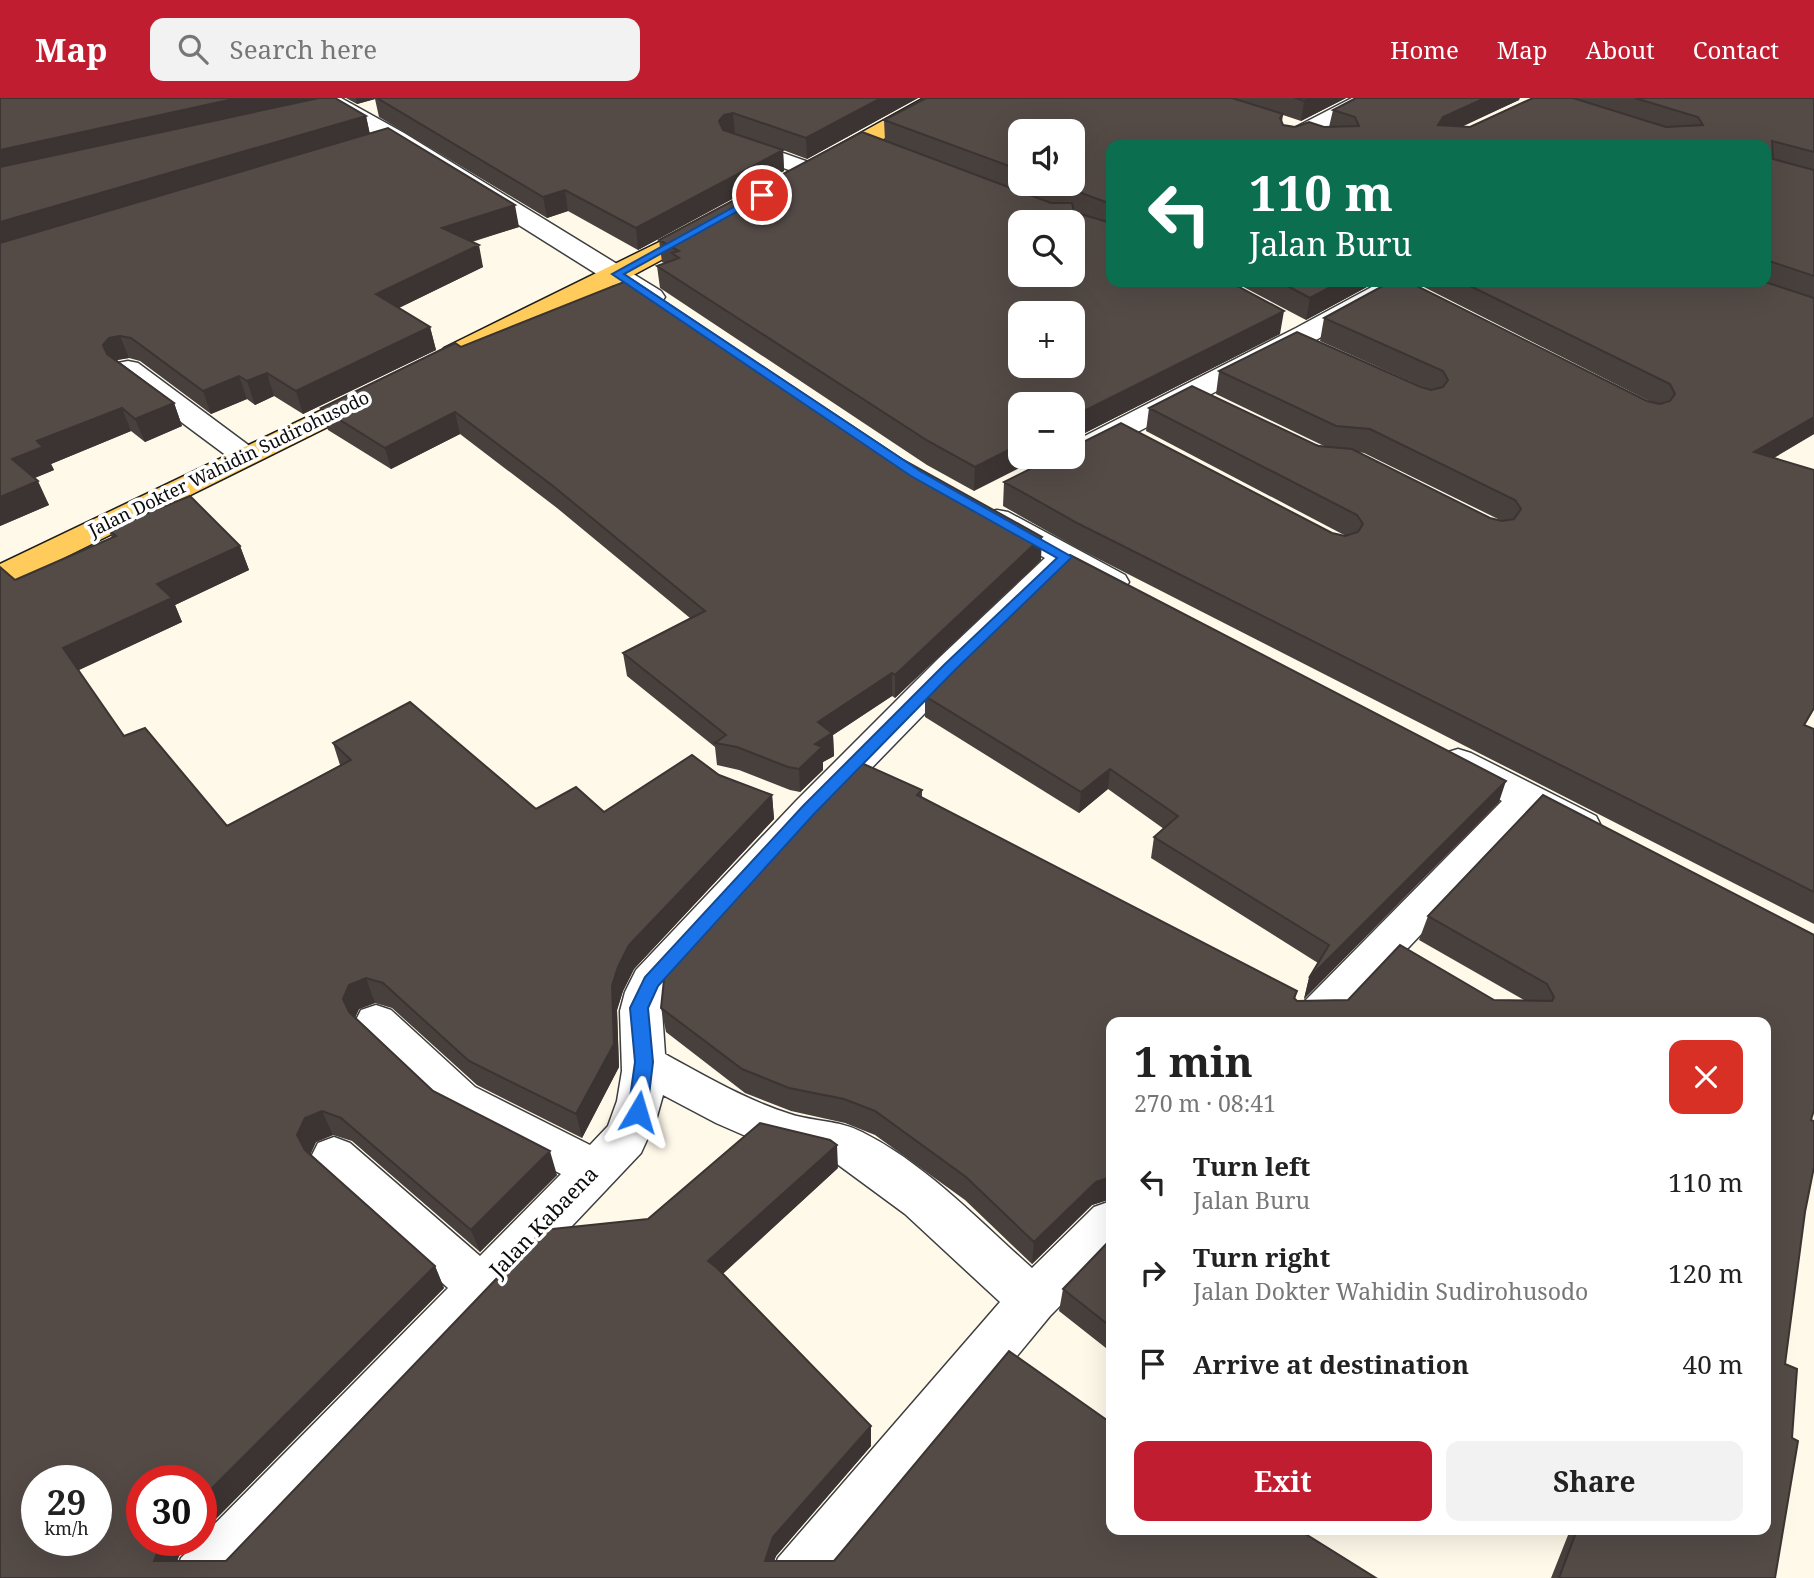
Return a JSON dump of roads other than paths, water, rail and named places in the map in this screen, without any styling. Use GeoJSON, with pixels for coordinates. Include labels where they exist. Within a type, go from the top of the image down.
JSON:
{"type":"FeatureCollection","features":[{"type":"Feature","properties":{"kind":"main road"},"geometry":{"type":"LineString","coordinates":[[775,188],[940,98]]}},
{"type":"Feature","properties":{"kind":"main road"},"geometry":{"type":"LineString","coordinates":[[431,365],[617,274],[726,215]]}},
{"type":"Feature","properties":{"kind":"main road","name":"Jalan Dokter Wahidin Sudirohusodo"},"geometry":{"type":"LineString","coordinates":[[0,577],[394,383]]}},
{"type":"Feature","properties":{"kind":"street"},"geometry":{"type":"LineString","coordinates":[[1278,134],[1302,131],[1367,98]]}},
{"type":"Feature","properties":{"kind":"street"},"geometry":{"type":"LineString","coordinates":[[331,104],[386,105]]}},
{"type":"Feature","properties":{"kind":"street"},"geometry":{"type":"LineString","coordinates":[[331,104],[397,138],[674,312]]}},
{"type":"Feature","properties":{"kind":"street"},"geometry":{"type":"LineString","coordinates":[[1302,131],[1327,140]]}},
{"type":"Feature","properties":{"kind":"street"},"geometry":{"type":"LineString","coordinates":[[371,146],[397,138]]}},
{"type":"Feature","properties":{"kind":"street"},"geometry":{"type":"LineString","coordinates":[[862,142],[890,153]]}},
{"type":"Feature","properties":{"kind":"street"},"geometry":{"type":"LineString","coordinates":[[734,143],[809,170]]}},
{"type":"Feature","properties":{"kind":"street"},"geometry":{"type":"LineString","coordinates":[[1085,452],[1130,437],[1201,401],[1299,337],[1403,288]]}},
{"type":"Feature","properties":{"kind":"street"},"geometry":{"type":"LineString","coordinates":[[128,369],[245,456]]}},
{"type":"Feature","properties":{"kind":"street"},"geometry":{"type":"LineString","coordinates":[[986,499],[1065,557],[1138,595]]}},
{"type":"Feature","properties":{"kind":"street","name":"Jalan Kabaena"},"geometry":{"type":"LineString","coordinates":[[201,1578],[625,1139],[638,1112],[644,1062],[639,1008],[651,982],[791,807],[950,667],[1065,557]]}},
{"type":"Feature","properties":{"kind":"street"},"geometry":{"type":"LineString","coordinates":[[1431,748],[1615,844]]}},
{"type":"Feature","properties":{"kind":"street"},"geometry":{"type":"LineString","coordinates":[[1316,1017],[1528,799]]}},
{"type":"Feature","properties":{"kind":"street"},"geometry":{"type":"LineString","coordinates":[[1388,945],[1424,966]]}},
{"type":"Feature","properties":{"kind":"street"},"geometry":{"type":"LineString","coordinates":[[376,1022],[459,1100],[594,1169]]}},
{"type":"Feature","properties":{"kind":"street"},"geometry":{"type":"LineString","coordinates":[[644,1062],[710,1101],[751,1119],[791,1134],[846,1144],[927,1204],[1033,1300]]}},
{"type":"Feature","properties":{"kind":"street"},"geometry":{"type":"LineString","coordinates":[[334,1157],[481,1287]]}},
{"type":"Feature","properties":{"kind":"street"},"geometry":{"type":"LineString","coordinates":[[799,1578],[1033,1300],[1106,1227]]}}]}
